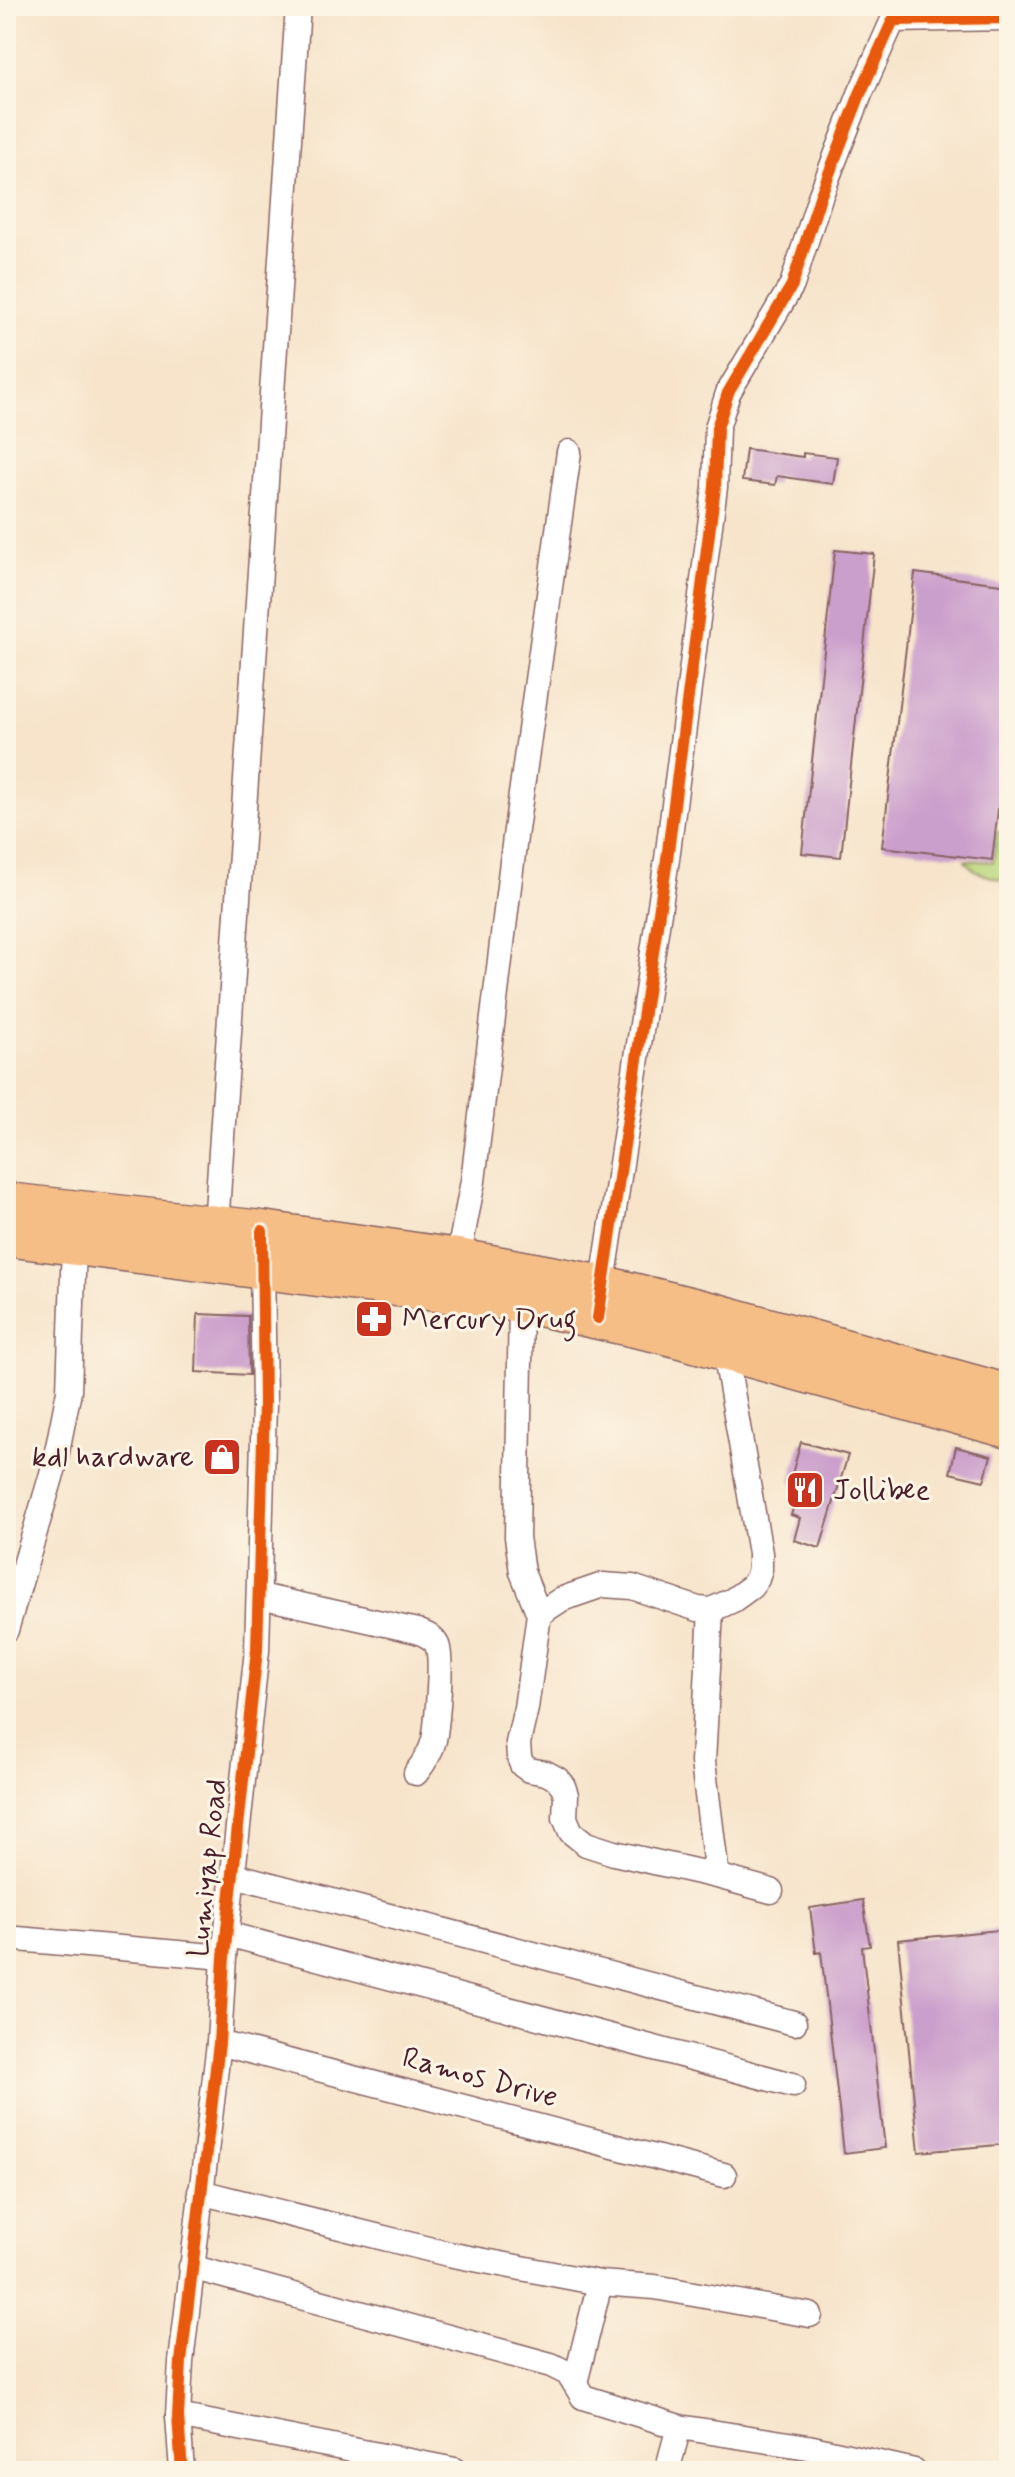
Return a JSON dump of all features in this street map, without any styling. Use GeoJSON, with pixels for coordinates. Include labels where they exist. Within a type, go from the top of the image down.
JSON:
{"type":"FeatureCollection","features":[{"type":"Feature","properties":{"kind":"highway"},"geometry":{"type":"LineString","coordinates":[[6,1203],[216,1226],[262,1250],[521,1302],[600,1302],[717,1314],[1009,1395]]}},
{"type":"Feature","properties":{"kind":"highway"},"geometry":{"type":"LineString","coordinates":[[6,1236],[74,1245],[458,1259],[600,1302],[725,1351],[1009,1428]]}},
{"type":"Feature","properties":{"kind":"street"},"geometry":{"type":"LineString","coordinates":[[216,1226],[298,6]]}},
{"type":"Feature","properties":{"kind":"street"},"geometry":{"type":"LineString","coordinates":[[600,1302],[669,845],[715,487],[717,428],[728,393],[792,285],[820,197],[893,20],[1009,18]]}},
{"type":"Feature","properties":{"kind":"street"},"geometry":{"type":"LineString","coordinates":[[458,1259],[473,1181],[515,837],[569,452]]}},
{"type":"Feature","properties":{"kind":"street"},"geometry":{"type":"LineString","coordinates":[[6,1630],[54,1467],[69,1391],[74,1245]]}},
{"type":"Feature","properties":{"kind":"street","name":"Lumiyap Road"},"geometry":{"type":"LineString","coordinates":[[182,2471],[178,2416],[191,2267],[219,2043],[225,1945],[257,1650],[264,1404],[262,1250]]}},
{"type":"Feature","properties":{"kind":"street"},"geometry":{"type":"LineString","coordinates":[[521,1302],[517,1537],[522,1572],[539,1614],[518,1743],[522,1765],[529,1770],[546,1773],[563,1786],[568,1826],[586,1844],[771,1891]]}},
{"type":"Feature","properties":{"kind":"street"},"geometry":{"type":"LineString","coordinates":[[539,1614],[562,1599],[603,1585],[632,1587],[698,1609],[711,1610],[733,1600],[757,1579],[760,1569],[756,1529],[725,1351]]}},
{"type":"Feature","properties":{"kind":"street"},"geometry":{"type":"LineString","coordinates":[[260,1596],[429,1636],[437,1646],[440,1659],[434,1741],[416,1773]]}},
{"type":"Feature","properties":{"kind":"street"},"geometry":{"type":"LineString","coordinates":[[711,1610],[703,1762],[717,1876]]}},
{"type":"Feature","properties":{"kind":"street"},"geometry":{"type":"LineString","coordinates":[[234,1875],[794,2023]]}},
{"type":"Feature","properties":{"kind":"street"},"geometry":{"type":"LineString","coordinates":[[6,1938],[225,1945],[793,2085]]}},
{"type":"Feature","properties":{"kind":"street","name":"Ramos Drive"},"geometry":{"type":"LineString","coordinates":[[219,2043],[724,2175]]}},
{"type":"Feature","properties":{"kind":"street"},"geometry":{"type":"LineString","coordinates":[[200,2192],[448,2254],[600,2283],[655,2287],[810,2315]]}},
{"type":"Feature","properties":{"kind":"street"},"geometry":{"type":"LineString","coordinates":[[191,2267],[551,2365],[564,2370],[583,2397],[679,2427],[808,2447],[914,2471]]}},
{"type":"Feature","properties":{"kind":"street"},"geometry":{"type":"LineString","coordinates":[[575,2383],[600,2283]]}},
{"type":"Feature","properties":{"kind":"street"},"geometry":{"type":"LineString","coordinates":[[178,2416],[455,2470]]}},
{"type":"Feature","properties":{"kind":"street"},"geometry":{"type":"LineString","coordinates":[[667,2471],[679,2427]]}},
{"type":"Feature","properties":{"kind":"green space"},"geometry":{"type":"Polygon","coordinates":[[[997,832],[1009,832],[1009,883],[979,872],[965,860],[993,862],[997,832]]]}},
{"type":"Feature","properties":{"kind":"building"},"geometry":{"type":"Polygon","coordinates":[[[746,449],[803,457],[803,453],[837,457],[833,484],[777,476],[775,485],[742,481],[746,449]]]}},
{"type":"Feature","properties":{"kind":"building"},"geometry":{"type":"Polygon","coordinates":[[[835,550],[874,554],[841,857],[802,853],[835,550]]]}},
{"type":"Feature","properties":{"kind":"building"},"geometry":{"type":"Polygon","coordinates":[[[915,573],[1009,585],[1009,718],[992,860],[882,847],[915,573]]]}},
{"type":"Feature","properties":{"kind":"building"},"geometry":{"type":"Polygon","coordinates":[[[198,1314],[248,1316],[249,1375],[196,1372],[198,1314]]]}},
{"type":"Feature","properties":{"kind":"building"},"geometry":{"type":"Polygon","coordinates":[[[801,1442],[848,1455],[820,1548],[794,1540],[800,1518],[791,1515],[801,1484],[790,1481],[801,1442]]]}},
{"type":"Feature","properties":{"kind":"building"},"geometry":{"type":"Polygon","coordinates":[[[956,1447],[991,1456],[984,1481],[950,1473],[956,1447]]]}},
{"type":"Feature","properties":{"kind":"building"},"geometry":{"type":"Polygon","coordinates":[[[863,1900],[870,1946],[862,1947],[885,2148],[844,2153],[821,1952],[816,1953],[810,1908],[863,1900]]]}},
{"type":"Feature","properties":{"kind":"building"},"geometry":{"type":"Polygon","coordinates":[[[1009,1929],[1009,2144],[919,2152],[898,1940],[1009,1929]]]}},
{"type":"Feature","properties":{"kind":"cycle path"},"geometry":{"type":"LineString","coordinates":[[598,1318],[667,859],[715,487],[717,428],[728,393],[792,285],[820,197],[893,20],[1009,18]]}},
{"type":"Feature","properties":{"kind":"cycle path"},"geometry":{"type":"LineString","coordinates":[[182,2471],[178,2416],[181,2362],[219,2043],[224,1957],[257,1650],[264,1404],[262,1231]]}},
{"type":"Feature","properties":{"kind":"place","name":"Mercury Drug"},"geometry":{"type":"Point","coordinates":[374,1319]}},
{"type":"Feature","properties":{"kind":"place","name":"kdl hardware"},"geometry":{"type":"Point","coordinates":[222,1457]}},
{"type":"Feature","properties":{"kind":"place","name":"Jollibee"},"geometry":{"type":"Point","coordinates":[805,1490]}}]}
